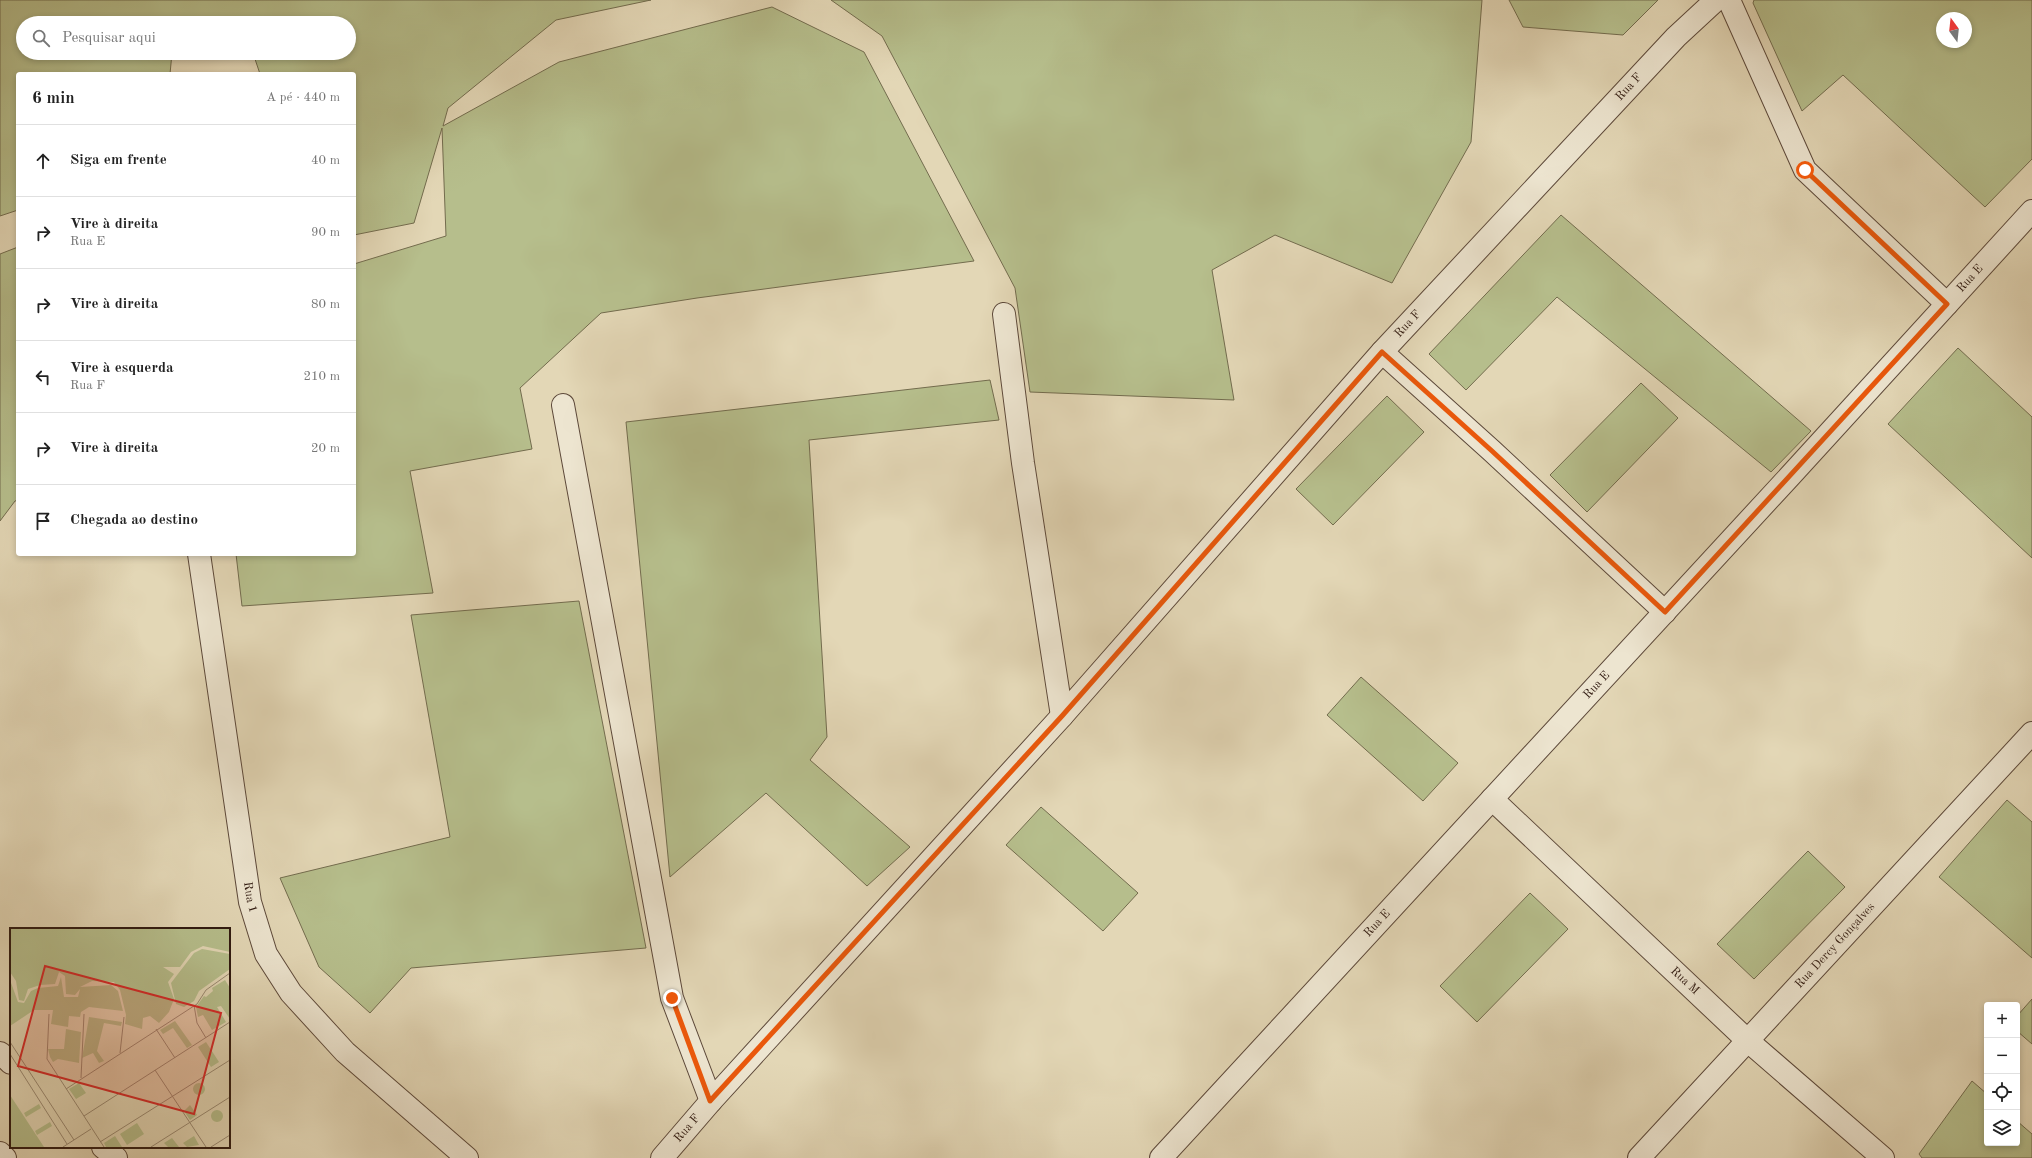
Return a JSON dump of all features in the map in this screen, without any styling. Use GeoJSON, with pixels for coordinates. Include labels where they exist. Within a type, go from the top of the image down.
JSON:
{"type":"FeatureCollection","features":[{"type":"Feature","properties":{"kind":"street","name":"Rua F"},"geometry":{"type":"LineString","coordinates":[[662,1158],[710,1101],[1062,716],[1382,352],[1676,38],[1716,0]]}},
{"type":"Feature","properties":{"kind":"street"},"geometry":{"type":"LineString","coordinates":[[1729,0],[1805,170],[1947,304]]}},
{"type":"Feature","properties":{"kind":"street","name":"Rua E"},"geometry":{"type":"LineString","coordinates":[[1162,1158],[2032,211]]}},
{"type":"Feature","properties":{"kind":"street"},"geometry":{"type":"LineString","coordinates":[[1004,314],[1023,463],[1062,716]]}},
{"type":"Feature","properties":{"kind":"street"},"geometry":{"type":"LineString","coordinates":[[1382,352],[1492,451],[1665,612]]}},
{"type":"Feature","properties":{"kind":"street"},"geometry":{"type":"LineString","coordinates":[[563,405],[672,998],[710,1101]]}},
{"type":"Feature","properties":{"kind":"street","name":"Rua 1"},"geometry":{"type":"LineString","coordinates":[[199,556],[250,902],[266,954],[291,993],[345,1052],[467,1158]]}},
{"type":"Feature","properties":{"kind":"street","name":"Rua Dercy Gonçalves"},"geometry":{"type":"LineString","coordinates":[[1638,1158],[2032,733]]}},
{"type":"Feature","properties":{"kind":"street","name":"Rua M"},"geometry":{"type":"LineString","coordinates":[[1492,799],[1748,1041],[1883,1158]]}},
{"type":"Feature","properties":{"kind":"street"},"geometry":{"type":"LineString","coordinates":[[0,1053],[10,1062]]}},
{"type":"Feature","properties":{"kind":"street"},"geometry":{"type":"LineString","coordinates":[[104,1148],[116,1158]]}},
{"type":"Feature","properties":{"kind":"street"},"geometry":{"type":"LineString","coordinates":[[0,1153],[5,1158]]}},
{"type":"Feature","properties":{"kind":"green space"},"geometry":{"type":"Polygon","coordinates":[[[0,0],[651,0],[556,20],[448,108],[443,126],[559,62],[772,7],[864,52],[974,261],[697,298],[601,313],[520,388],[532,449],[410,471],[433,593],[242,606],[236,556],[356,556],[356,263],[446,236],[442,128],[414,223],[356,235],[356,72],[259,72],[255,60],[356,60],[356,16],[16,16],[16,60],[171,60],[170,72],[16,72],[16,211],[0,216],[0,0]]]}},
{"type":"Feature","properties":{"kind":"green space"},"geometry":{"type":"Polygon","coordinates":[[[831,0],[1482,0],[1471,142],[1392,283],[1275,235],[1212,270],[1234,400],[1030,392],[1015,288],[882,36],[831,0]]]}},
{"type":"Feature","properties":{"kind":"green space"},"geometry":{"type":"Polygon","coordinates":[[[1509,0],[1658,0],[1623,35],[1523,27],[1509,0]]]}},
{"type":"Feature","properties":{"kind":"green space"},"geometry":{"type":"Polygon","coordinates":[[[1754,0],[2032,0],[2032,159],[1985,207],[1843,75],[1802,111],[1753,3],[1754,0]]]}},
{"type":"Feature","properties":{"kind":"green space"},"geometry":{"type":"Polygon","coordinates":[[[1561,215],[1811,431],[1771,472],[1557,297],[1466,390],[1429,354],[1561,215]]]}},
{"type":"Feature","properties":{"kind":"green space"},"geometry":{"type":"Polygon","coordinates":[[[16,248],[16,501],[0,521],[0,254],[16,248]]]}},
{"type":"Feature","properties":{"kind":"green space"},"geometry":{"type":"Polygon","coordinates":[[[1958,348],[2032,417],[2032,558],[1888,424],[1958,348]]]}},
{"type":"Feature","properties":{"kind":"green space"},"geometry":{"type":"Polygon","coordinates":[[[990,380],[999,420],[809,440],[827,737],[810,760],[910,847],[867,886],[766,793],[670,877],[626,422],[990,380]]]}},
{"type":"Feature","properties":{"kind":"green space"},"geometry":{"type":"Polygon","coordinates":[[[1641,383],[1678,418],[1587,512],[1550,475],[1641,383]]]}},
{"type":"Feature","properties":{"kind":"green space"},"geometry":{"type":"Polygon","coordinates":[[[1387,396],[1424,432],[1333,525],[1296,489],[1387,396]]]}},
{"type":"Feature","properties":{"kind":"green space"},"geometry":{"type":"Polygon","coordinates":[[[579,601],[646,948],[411,968],[370,1013],[319,967],[280,878],[450,837],[411,615],[579,601]]]}},
{"type":"Feature","properties":{"kind":"green space"},"geometry":{"type":"Polygon","coordinates":[[[1361,677],[1458,763],[1423,801],[1327,715],[1361,677]]]}},
{"type":"Feature","properties":{"kind":"green space"},"geometry":{"type":"Polygon","coordinates":[[[2007,800],[2032,822],[2032,958],[1939,877],[2007,800]]]}},
{"type":"Feature","properties":{"kind":"green space"},"geometry":{"type":"Polygon","coordinates":[[[1041,807],[1138,893],[1103,931],[1006,845],[1041,807]]]}},
{"type":"Feature","properties":{"kind":"green space"},"geometry":{"type":"Polygon","coordinates":[[[1808,851],[1845,887],[1754,979],[1717,944],[1808,851]]]}},
{"type":"Feature","properties":{"kind":"green space"},"geometry":{"type":"Polygon","coordinates":[[[1530,893],[1568,929],[1477,1022],[1440,986],[1530,893]]]}},
{"type":"Feature","properties":{"kind":"green space"},"geometry":{"type":"Polygon","coordinates":[[[2032,999],[2032,1044],[2020,1034],[2020,1013],[2032,999]]]}},
{"type":"Feature","properties":{"kind":"green space"},"geometry":{"type":"Polygon","coordinates":[[[1972,1081],[1984,1091],[1984,1146],[2020,1146],[2020,1124],[2032,1134],[2032,1158],[1922,1158],[1919,1154],[1972,1081]]]}},
{"type":"Feature","properties":{"kind":"route"},"geometry":{"type":"LineString","coordinates":[[672,998],[710,1101],[1062,716],[1382,352],[1492,451],[1665,612],[1947,304],[1805,170]]}}]}
